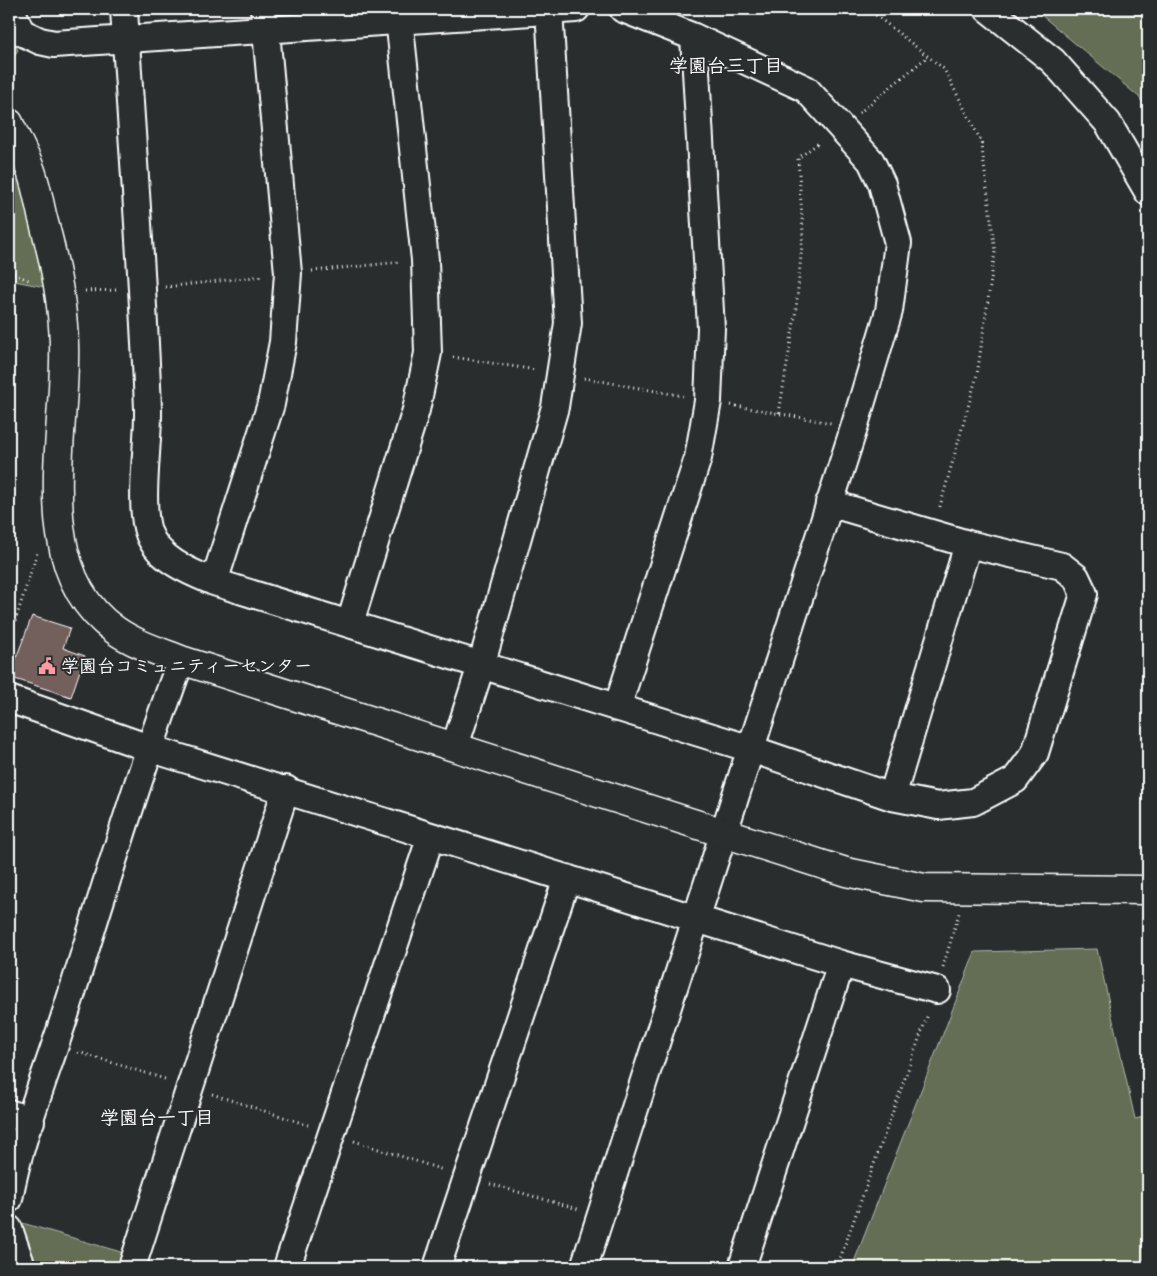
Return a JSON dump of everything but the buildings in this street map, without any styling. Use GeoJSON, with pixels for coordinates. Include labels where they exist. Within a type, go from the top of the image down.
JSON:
{"type":"FeatureCollection","features":[{"type":"Feature","properties":{"kind":"street"},"geometry":{"type":"LineString","coordinates":[[11,9],[21,32],[40,41],[54,44],[265,19],[576,9]]}},
{"type":"Feature","properties":{"kind":"street"},"geometry":{"type":"LineString","coordinates":[[124,9],[144,289],[149,423],[145,517],[148,533],[155,546],[169,558],[187,570],[214,582],[751,750],[892,797],[938,806],[973,802],[1015,780],[1035,752],[1084,594],[1076,577],[1062,566],[968,544],[829,503]]}},
{"type":"Feature","properties":{"kind":"street"},"geometry":{"type":"LineString","coordinates":[[455,746],[481,666],[555,407],[562,374],[568,323],[549,9]]}},
{"type":"Feature","properties":{"kind":"street"},"geometry":{"type":"LineString","coordinates":[[584,1267],[854,428],[888,311],[898,243],[882,184],[871,161],[806,89],[694,37],[623,9]]}},
{"type":"Feature","properties":{"kind":"street"},"geometry":{"type":"LineString","coordinates":[[988,9],[1053,61],[1102,116],[1148,192]]}},
{"type":"Feature","properties":{"kind":"street"},"geometry":{"type":"LineString","coordinates":[[350,623],[416,410],[428,353],[425,260],[399,14]]}},
{"type":"Feature","properties":{"kind":"street"},"geometry":{"type":"LineString","coordinates":[[214,582],[271,404],[283,342],[288,273],[265,19]]}},
{"type":"Feature","properties":{"kind":"street"},"geometry":{"type":"LineString","coordinates":[[617,708],[698,458],[708,401],[711,328],[694,37]]}},
{"type":"Feature","properties":{"kind":"street"},"geometry":{"type":"LineString","coordinates":[[9,123],[31,171],[60,292],[64,345],[58,490],[62,539],[71,576],[89,606],[113,629],[141,644],[180,660],[846,872],[924,888],[966,890],[1148,890]]}},
{"type":"Feature","properties":{"kind":"street"},"geometry":{"type":"LineString","coordinates":[[892,797],[968,544]]}},
{"type":"Feature","properties":{"kind":"street"},"geometry":{"type":"LineString","coordinates":[[9,1199],[15,1166],[20,1117],[180,660]]}},
{"type":"Feature","properties":{"kind":"street"},"geometry":{"type":"LineString","coordinates":[[9,699],[149,748],[286,789],[841,964],[937,990]]}},
{"type":"Feature","properties":{"kind":"street"},"geometry":{"type":"LineString","coordinates":[[132,1267],[286,789]]}},
{"type":"Feature","properties":{"kind":"street"},"geometry":{"type":"LineString","coordinates":[[287,1267],[431,836]]}},
{"type":"Feature","properties":{"kind":"street"},"geometry":{"type":"LineString","coordinates":[[437,1267],[567,878]]}},
{"type":"Feature","properties":{"kind":"street"},"geometry":{"type":"LineString","coordinates":[[742,1267],[841,964]]}},
{"type":"Feature","properties":{"kind":"street"},"geometry":{"type":"LineString","coordinates":[[9,1229],[22,1267]]}},
{"type":"Feature","properties":{"kind":"path"},"geometry":{"type":"LineString","coordinates":[[868,9],[944,69],[981,141],[995,252],[977,375],[932,532]]}},
{"type":"Feature","properties":{"kind":"path"},"geometry":{"type":"LineString","coordinates":[[779,413],[796,310],[803,233],[798,158],[842,127],[927,57]]}},
{"type":"Feature","properties":{"kind":"path"},"geometry":{"type":"LineString","coordinates":[[9,272],[60,292],[144,289],[425,260]]}},
{"type":"Feature","properties":{"kind":"path"},"geometry":{"type":"LineString","coordinates":[[428,353],[562,374],[854,428]]}},
{"type":"Feature","properties":{"kind":"path"},"geometry":{"type":"LineString","coordinates":[[9,640],[40,546]]}},
{"type":"Feature","properties":{"kind":"path"},"geometry":{"type":"LineString","coordinates":[[837,1267],[937,990],[966,890]]}},
{"type":"Feature","properties":{"kind":"green space"},"geometry":{"type":"Polygon","coordinates":[[[1034,9],[1148,9],[1148,111],[1139,97],[1034,9]]]}},
{"type":"Feature","properties":{"kind":"green space"},"geometry":{"type":"Polygon","coordinates":[[[9,31],[18,50],[9,63],[9,31]]]}},
{"type":"Feature","properties":{"kind":"green space"},"geometry":{"type":"Polygon","coordinates":[[[9,150],[28,205],[45,287],[9,280],[9,150]]]}},
{"type":"Feature","properties":{"kind":"green space"},"geometry":{"type":"Polygon","coordinates":[[[1097,949],[1135,1119],[1148,1116],[1148,1267],[852,1267],[975,952],[1097,949]]]}},
{"type":"Feature","properties":{"kind":"green space"},"geometry":{"type":"Polygon","coordinates":[[[19,1222],[124,1253],[120,1267],[36,1267],[29,1253],[19,1222]]]}},
{"type":"Feature","properties":{"kind":"place","name":"学園台コミュニティーセンター"},"geometry":{"type":"Point","coordinates":[47,666]}},
{"type":"Feature","properties":{"kind":"district","name":"学園台三丁目"},"geometry":{"type":"Point","coordinates":[726,65]}},
{"type":"Feature","properties":{"kind":"district","name":"学園台一丁目"},"geometry":{"type":"Point","coordinates":[157,1117]}}]}
